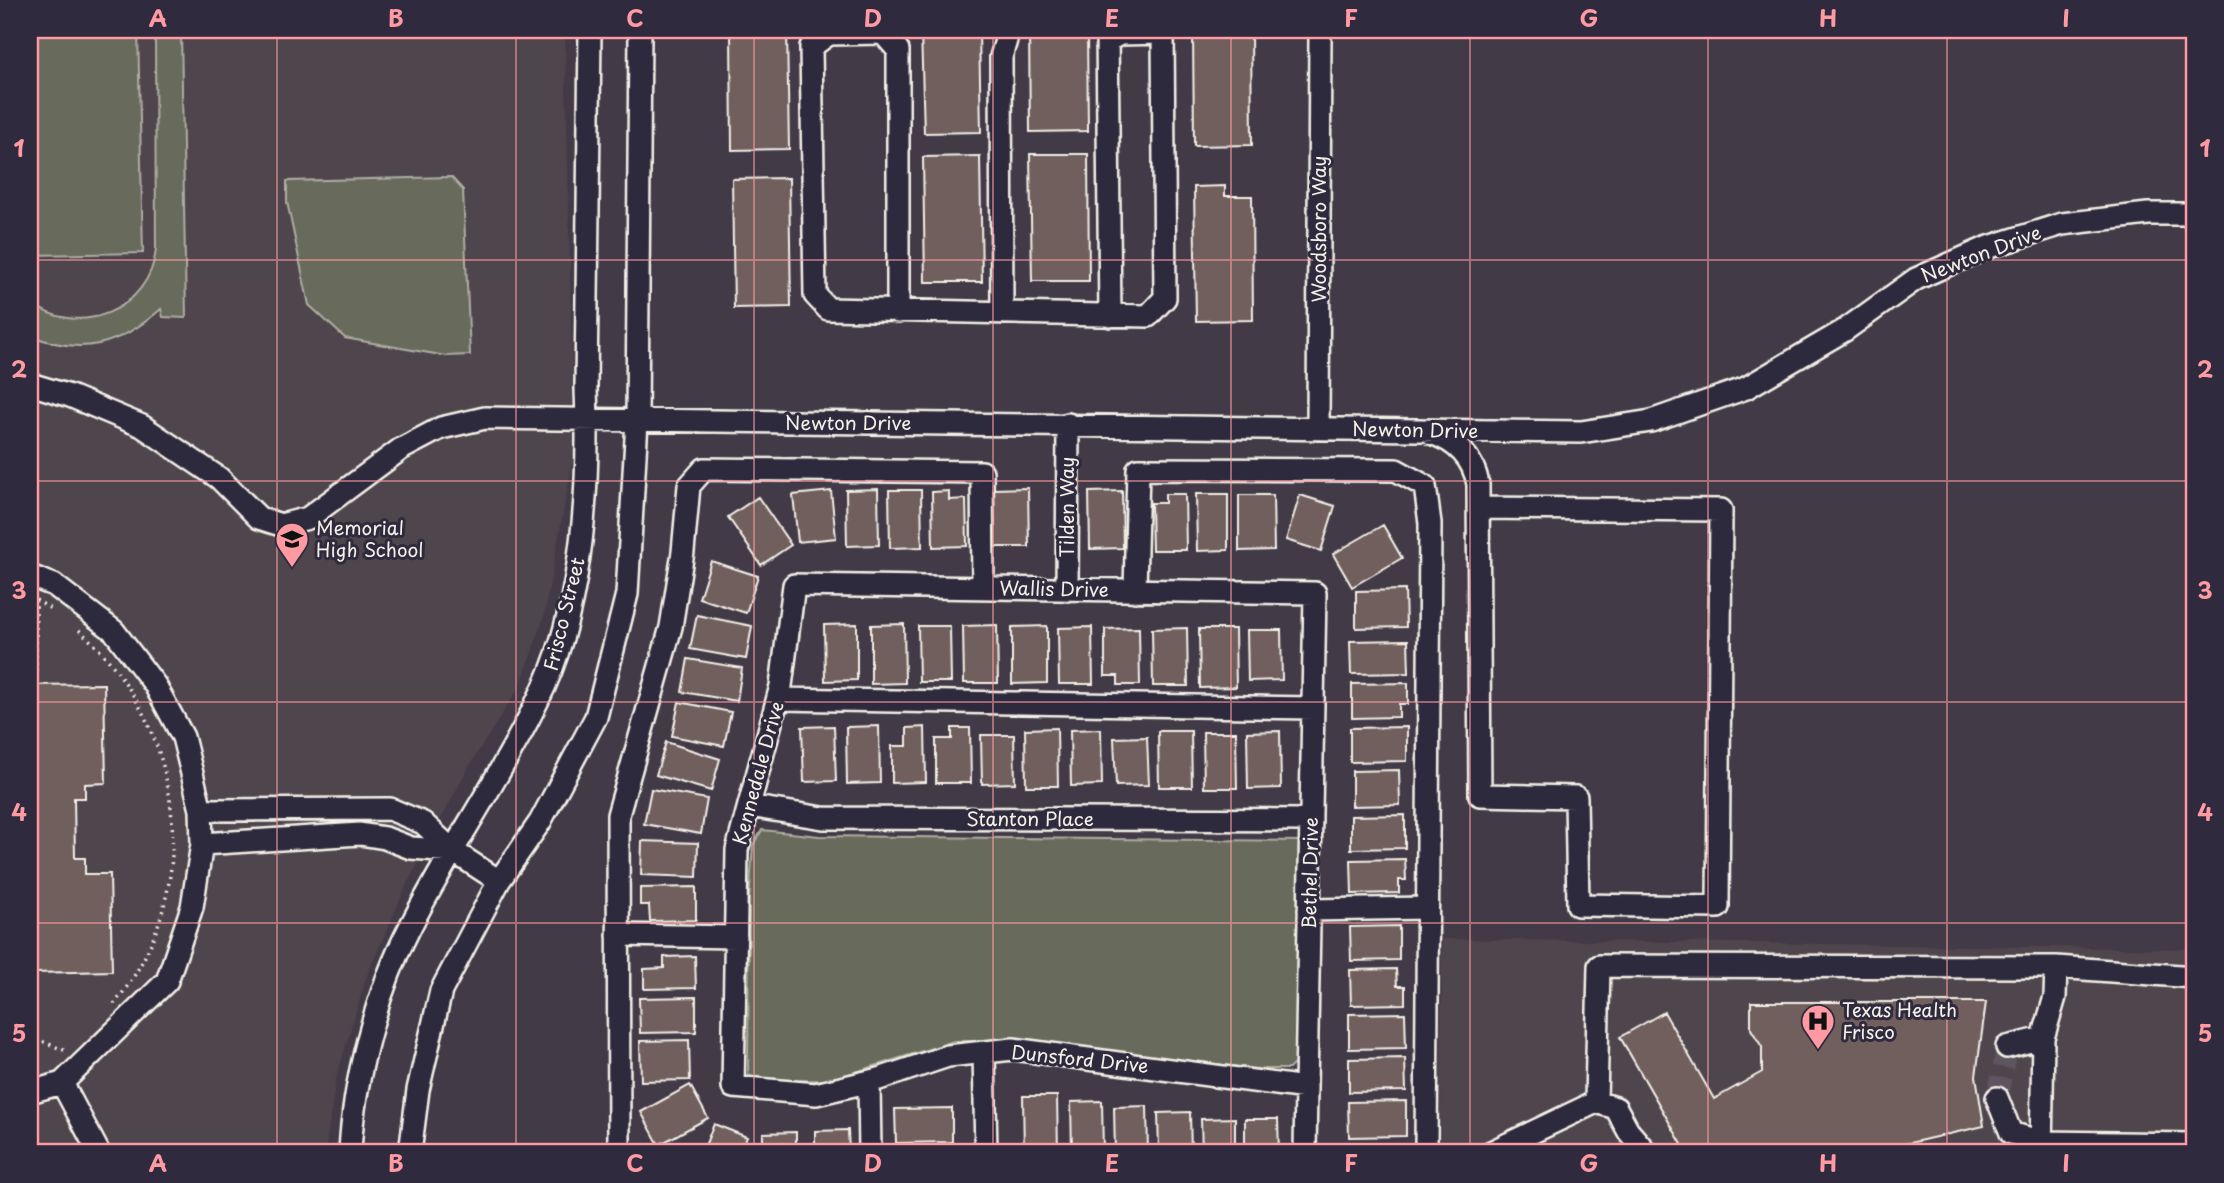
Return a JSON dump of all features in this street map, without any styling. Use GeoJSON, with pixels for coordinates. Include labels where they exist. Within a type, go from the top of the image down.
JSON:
{"type":"FeatureCollection","features":[{"type":"Feature","properties":{"kind":"street","name":"Frisco Street"},"geometry":{"type":"LineString","coordinates":[[350,1153],[360,1077],[384,990],[408,931],[546,683],[580,554],[587,419],[590,30]]}},
{"type":"Feature","properties":{"kind":"street"},"geometry":{"type":"LineString","coordinates":[[410,1153],[418,1090],[441,992],[499,881],[540,822],[596,717],[627,594],[637,421],[640,30]]}},
{"type":"Feature","properties":{"kind":"street"},"geometry":{"type":"LineString","coordinates":[[994,30],[1001,57],[1002,313]]}},
{"type":"Feature","properties":{"kind":"street"},"geometry":{"type":"LineString","coordinates":[[1001,57],[1009,30]]}},
{"type":"Feature","properties":{"kind":"street","name":"Woodsboro Way"},"geometry":{"type":"LineString","coordinates":[[1318,429],[1320,30]]}},
{"type":"Feature","properties":{"kind":"street"},"geometry":{"type":"LineString","coordinates":[[898,312],[898,50],[883,33],[857,32],[829,34],[811,47],[815,295],[828,309],[898,312],[1002,313],[1110,316],[1148,316],[1166,298],[1163,31],[1107,36],[1110,316]]}},
{"type":"Feature","properties":{"kind":"street","name":"Newton Drive"},"geometry":{"type":"LineString","coordinates":[[30,384],[70,396],[142,426],[219,478],[259,518],[281,525],[308,518],[401,449],[441,428],[485,418],[1581,432],[1651,421],[1746,388],[1845,330],[1916,279],[1986,248],[2062,223],[2148,214],[2194,214]]}},
{"type":"Feature","properties":{"kind":"street","name":"Tilden Way"},"geometry":{"type":"LineString","coordinates":[[1067,590],[1068,424]]}},
{"type":"Feature","properties":{"kind":"street"},"geometry":{"type":"LineString","coordinates":[[1423,430],[1452,441],[1463,451],[1476,472],[1480,795],[1576,797],[1578,905],[1718,907],[1721,510],[1478,508]]}},
{"type":"Feature","properties":{"kind":"street"},"geometry":{"type":"LineString","coordinates":[[1135,591],[1138,469],[1395,470],[1424,486],[1430,523],[1426,1153]]}},
{"type":"Feature","properties":{"kind":"street"},"geometry":{"type":"LineString","coordinates":[[619,1153],[618,815],[671,627],[684,552],[689,486],[704,470],[982,472],[983,587]]}},
{"type":"Feature","properties":{"kind":"street"},"geometry":{"type":"LineString","coordinates":[[30,576],[54,585],[114,631],[155,685],[183,737],[201,810],[202,844],[192,907],[167,981],[62,1083],[30,1092]]}},
{"type":"Feature","properties":{"kind":"street","name":"Wallis Drive"},"geometry":{"type":"LineString","coordinates":[[794,585],[1315,593]]}},
{"type":"Feature","properties":{"kind":"street","name":"Kennedale Drive"},"geometry":{"type":"LineString","coordinates":[[733,1087],[737,850],[778,699],[794,585]]}},
{"type":"Feature","properties":{"kind":"street","name":"Bethel Drive"},"geometry":{"type":"LineString","coordinates":[[1305,1153],[1315,593]]}},
{"type":"Feature","properties":{"kind":"street"},"geometry":{"type":"LineString","coordinates":[[778,699],[1313,708]]}},
{"type":"Feature","properties":{"kind":"street","name":"Stanton Place"},"geometry":{"type":"LineString","coordinates":[[749,806],[823,818],[1311,820]]}},
{"type":"Feature","properties":{"kind":"street"},"geometry":{"type":"LineString","coordinates":[[201,810],[390,809],[424,823],[453,852],[499,881]]}},
{"type":"Feature","properties":{"kind":"street"},"geometry":{"type":"LineString","coordinates":[[202,844],[256,838],[360,834],[385,838],[411,848],[453,852]]}},
{"type":"Feature","properties":{"kind":"street"},"geometry":{"type":"LineString","coordinates":[[1309,910],[1427,908]]}},
{"type":"Feature","properties":{"kind":"street"},"geometry":{"type":"LineString","coordinates":[[618,934],[736,937]]}},
{"type":"Feature","properties":{"kind":"street"},"geometry":{"type":"LineString","coordinates":[[1596,1102],[1599,966],[2056,967],[2194,977]]}},
{"type":"Feature","properties":{"kind":"street"},"geometry":{"type":"LineString","coordinates":[[2041,1147],[2043,1038],[2055,998],[2056,967]]}},
{"type":"Feature","properties":{"kind":"street"},"geometry":{"type":"LineString","coordinates":[[2007,1047],[2043,1038]]}},
{"type":"Feature","properties":{"kind":"street","name":"Dunsford Drive"},"geometry":{"type":"LineString","coordinates":[[733,1087],[816,1094],[869,1082],[948,1056],[1013,1049],[1306,1088]]}},
{"type":"Feature","properties":{"kind":"street"},"geometry":{"type":"LineString","coordinates":[[984,1052],[986,1153]]}},
{"type":"Feature","properties":{"kind":"street"},"geometry":{"type":"LineString","coordinates":[[869,1082],[870,1153]]}},
{"type":"Feature","properties":{"kind":"street"},"geometry":{"type":"LineString","coordinates":[[62,1083],[99,1153]]}},
{"type":"Feature","properties":{"kind":"street"},"geometry":{"type":"LineString","coordinates":[[1997,1098],[2011,1133],[2041,1147],[2194,1144]]}},
{"type":"Feature","properties":{"kind":"street"},"geometry":{"type":"LineString","coordinates":[[1489,1153],[1596,1102],[1616,1108],[1629,1132],[1647,1153]]}},
{"type":"Feature","properties":{"kind":"path"},"geometry":{"type":"LineString","coordinates":[[30,597],[52,610]]}},
{"type":"Feature","properties":{"kind":"path"},"geometry":{"type":"LineString","coordinates":[[36,600],[36,682]]}},
{"type":"Feature","properties":{"kind":"path"},"geometry":{"type":"LineString","coordinates":[[73,625],[109,660],[138,701],[159,748],[171,796],[173,848],[165,901],[148,951],[112,1006]]}},
{"type":"Feature","properties":{"kind":"path"},"geometry":{"type":"LineString","coordinates":[[30,1048],[44,1042],[64,1052],[74,1044]]}},
{"type":"Feature","properties":{"kind":"shaded area","name":"Memorial High School"},"geometry":{"type":"Polygon","coordinates":[[[30,30],[565,30],[574,454],[544,616],[521,684],[468,768],[408,882],[367,975],[336,1079],[325,1153],[30,1153],[30,30]]]}},
{"type":"Feature","properties":{"kind":"shaded area","name":"Texas Health Frisco"},"geometry":{"type":"Polygon","coordinates":[[[1442,939],[2194,949],[2194,1153],[1440,1153],[1442,939]]]}},
{"type":"Feature","properties":{"kind":"green space"},"geometry":{"type":"Polygon","coordinates":[[[30,30],[138,30],[143,253],[30,255],[30,30]]]}},
{"type":"Feature","properties":{"kind":"green space"},"geometry":{"type":"Polygon","coordinates":[[[155,30],[181,30],[186,318],[163,317],[161,309],[115,339],[83,346],[49,342],[30,335],[30,302],[49,313],[69,318],[89,318],[109,313],[126,303],[141,288],[151,270],[156,249],[155,30]]]}},
{"type":"Feature","properties":{"kind":"green space"},"geometry":{"type":"Polygon","coordinates":[[[451,177],[463,190],[470,355],[446,356],[345,338],[309,305],[287,202],[287,181],[451,177]]]}},
{"type":"Feature","properties":{"kind":"green space"},"geometry":{"type":"Polygon","coordinates":[[[762,830],[819,836],[1300,841],[1299,1059],[1289,1069],[1257,1069],[1030,1041],[954,1041],[830,1080],[766,1081],[748,1075],[749,901],[753,845],[762,830]]]}},
{"type":"Feature","properties":{"kind":"building"},"geometry":{"type":"Polygon","coordinates":[[[731,30],[787,30],[789,149],[732,150],[731,30]]]}},
{"type":"Feature","properties":{"kind":"building"},"geometry":{"type":"Polygon","coordinates":[[[921,30],[979,30],[981,132],[924,133],[921,30]]]}},
{"type":"Feature","properties":{"kind":"building"},"geometry":{"type":"Polygon","coordinates":[[[1029,30],[1087,30],[1088,131],[1030,132],[1029,30]]]}},
{"type":"Feature","properties":{"kind":"building"},"geometry":{"type":"Polygon","coordinates":[[[1193,30],[1251,30],[1252,145],[1194,146],[1193,30]]]}},
{"type":"Feature","properties":{"kind":"building"},"geometry":{"type":"Polygon","coordinates":[[[1030,154],[1088,154],[1089,281],[1032,281],[1030,154]]]}},
{"type":"Feature","properties":{"kind":"building"},"geometry":{"type":"Polygon","coordinates":[[[980,156],[982,282],[925,282],[923,157],[980,156]]]}},
{"type":"Feature","properties":{"kind":"building"},"geometry":{"type":"Polygon","coordinates":[[[789,178],[791,307],[734,308],[732,179],[789,178]]]}},
{"type":"Feature","properties":{"kind":"building"},"geometry":{"type":"Polygon","coordinates":[[[1225,186],[1225,196],[1252,196],[1253,320],[1196,321],[1194,187],[1225,186]]]}},
{"type":"Feature","properties":{"kind":"building"},"geometry":{"type":"Polygon","coordinates":[[[1028,488],[1029,547],[995,547],[994,489],[1028,488]]]}},
{"type":"Feature","properties":{"kind":"building"},"geometry":{"type":"Polygon","coordinates":[[[878,489],[879,545],[847,546],[846,490],[878,489]]]}},
{"type":"Feature","properties":{"kind":"building"},"geometry":{"type":"Polygon","coordinates":[[[889,490],[921,490],[922,547],[890,548],[889,490]]]}},
{"type":"Feature","properties":{"kind":"building"},"geometry":{"type":"Polygon","coordinates":[[[831,491],[836,538],[798,542],[793,495],[831,491]]]}},
{"type":"Feature","properties":{"kind":"building"},"geometry":{"type":"Polygon","coordinates":[[[949,491],[949,500],[966,499],[967,546],[933,547],[932,492],[949,491]]]}},
{"type":"Feature","properties":{"kind":"building"},"geometry":{"type":"Polygon","coordinates":[[[1122,491],[1123,548],[1090,549],[1089,492],[1122,491]]]}},
{"type":"Feature","properties":{"kind":"building"},"geometry":{"type":"Polygon","coordinates":[[[1165,494],[1185,494],[1186,550],[1152,550],[1151,503],[1165,503],[1165,494]]]}},
{"type":"Feature","properties":{"kind":"building"},"geometry":{"type":"Polygon","coordinates":[[[1196,494],[1228,494],[1228,550],[1197,551],[1196,494]]]}},
{"type":"Feature","properties":{"kind":"building"},"geometry":{"type":"Polygon","coordinates":[[[1239,495],[1273,495],[1274,550],[1239,551],[1239,495]]]}},
{"type":"Feature","properties":{"kind":"building"},"geometry":{"type":"Polygon","coordinates":[[[1300,495],[1335,506],[1321,551],[1286,540],[1300,495]]]}},
{"type":"Feature","properties":{"kind":"building"},"geometry":{"type":"Polygon","coordinates":[[[758,497],[791,545],[761,565],[728,517],[758,497]]]}},
{"type":"Feature","properties":{"kind":"building"},"geometry":{"type":"Polygon","coordinates":[[[1383,525],[1402,558],[1352,587],[1333,554],[1383,525]]]}},
{"type":"Feature","properties":{"kind":"building"},"geometry":{"type":"Polygon","coordinates":[[[711,561],[758,576],[746,613],[699,598],[711,561]]]}},
{"type":"Feature","properties":{"kind":"building"},"geometry":{"type":"Polygon","coordinates":[[[1405,590],[1406,627],[1356,628],[1356,591],[1405,590]]]}},
{"type":"Feature","properties":{"kind":"building"},"geometry":{"type":"Polygon","coordinates":[[[697,615],[752,626],[746,659],[690,649],[697,615]]]}},
{"type":"Feature","properties":{"kind":"building"},"geometry":{"type":"Polygon","coordinates":[[[857,624],[857,680],[825,681],[824,625],[857,624]]]}},
{"type":"Feature","properties":{"kind":"building"},"geometry":{"type":"Polygon","coordinates":[[[904,624],[905,683],[871,684],[871,625],[904,624]]]}},
{"type":"Feature","properties":{"kind":"building"},"geometry":{"type":"Polygon","coordinates":[[[997,625],[998,683],[964,683],[963,626],[997,625]]]}},
{"type":"Feature","properties":{"kind":"building"},"geometry":{"type":"Polygon","coordinates":[[[918,626],[950,626],[951,682],[919,682],[918,626]]]}},
{"type":"Feature","properties":{"kind":"building"},"geometry":{"type":"Polygon","coordinates":[[[1047,626],[1047,683],[1012,684],[1012,627],[1047,626]]]}},
{"type":"Feature","properties":{"kind":"building"},"geometry":{"type":"Polygon","coordinates":[[[1092,627],[1093,684],[1059,684],[1058,628],[1092,627]]]}},
{"type":"Feature","properties":{"kind":"building"},"geometry":{"type":"Polygon","coordinates":[[[1139,628],[1140,685],[1118,685],[1118,676],[1105,676],[1105,629],[1139,628]]]}},
{"type":"Feature","properties":{"kind":"building"},"geometry":{"type":"Polygon","coordinates":[[[1187,628],[1188,686],[1153,686],[1152,629],[1187,628]]]}},
{"type":"Feature","properties":{"kind":"building"},"geometry":{"type":"Polygon","coordinates":[[[1199,629],[1235,629],[1236,687],[1200,688],[1199,629]]]}},
{"type":"Feature","properties":{"kind":"building"},"geometry":{"type":"Polygon","coordinates":[[[1247,630],[1281,630],[1282,680],[1248,681],[1247,630]]]}},
{"type":"Feature","properties":{"kind":"building"},"geometry":{"type":"Polygon","coordinates":[[[1408,640],[1409,673],[1351,674],[1350,641],[1408,640]]]}},
{"type":"Feature","properties":{"kind":"building"},"geometry":{"type":"Polygon","coordinates":[[[688,659],[742,668],[737,701],[682,692],[688,659]]]}},
{"type":"Feature","properties":{"kind":"building"},"geometry":{"type":"Polygon","coordinates":[[[1408,683],[1408,704],[1399,704],[1399,717],[1352,718],[1352,684],[1408,683]]]}},
{"type":"Feature","properties":{"kind":"building"},"geometry":{"type":"Polygon","coordinates":[[[104,684],[106,783],[85,784],[85,798],[74,798],[75,858],[85,858],[85,874],[110,874],[112,971],[35,973],[35,986],[30,986],[30,685],[104,684]]]}},
{"type":"Feature","properties":{"kind":"building"},"geometry":{"type":"Polygon","coordinates":[[[679,702],[731,712],[724,746],[672,736],[679,702]]]}},
{"type":"Feature","properties":{"kind":"building"},"geometry":{"type":"Polygon","coordinates":[[[834,726],[836,781],[804,782],[802,727],[834,726]]]}},
{"type":"Feature","properties":{"kind":"building"},"geometry":{"type":"Polygon","coordinates":[[[879,726],[880,783],[847,784],[846,727],[879,726]]]}},
{"type":"Feature","properties":{"kind":"building"},"geometry":{"type":"Polygon","coordinates":[[[925,727],[926,782],[892,783],[892,746],[907,746],[907,728],[925,727]]]}},
{"type":"Feature","properties":{"kind":"building"},"geometry":{"type":"Polygon","coordinates":[[[1407,727],[1407,761],[1350,762],[1350,728],[1407,727]]]}},
{"type":"Feature","properties":{"kind":"building"},"geometry":{"type":"Polygon","coordinates":[[[952,728],[970,728],[971,783],[936,783],[936,739],[952,739],[952,728]]]}},
{"type":"Feature","properties":{"kind":"building"},"geometry":{"type":"Polygon","coordinates":[[[1057,728],[1058,786],[1026,786],[1025,729],[1057,728]]]}},
{"type":"Feature","properties":{"kind":"building"},"geometry":{"type":"Polygon","coordinates":[[[1101,729],[1102,785],[1071,786],[1070,730],[1101,729]]]}},
{"type":"Feature","properties":{"kind":"building"},"geometry":{"type":"Polygon","coordinates":[[[1158,731],[1191,731],[1192,787],[1159,787],[1158,731]]]}},
{"type":"Feature","properties":{"kind":"building"},"geometry":{"type":"Polygon","coordinates":[[[1280,731],[1281,788],[1248,789],[1247,732],[1280,731]]]}},
{"type":"Feature","properties":{"kind":"building"},"geometry":{"type":"Polygon","coordinates":[[[1203,732],[1236,732],[1237,788],[1204,788],[1203,732]]]}},
{"type":"Feature","properties":{"kind":"building"},"geometry":{"type":"Polygon","coordinates":[[[981,735],[1014,735],[1015,783],[982,784],[981,735]]]}},
{"type":"Feature","properties":{"kind":"building"},"geometry":{"type":"Polygon","coordinates":[[[1147,737],[1149,785],[1116,786],[1114,738],[1147,737]]]}},
{"type":"Feature","properties":{"kind":"building"},"geometry":{"type":"Polygon","coordinates":[[[666,742],[720,759],[711,791],[656,775],[666,742]]]}},
{"type":"Feature","properties":{"kind":"building"},"geometry":{"type":"Polygon","coordinates":[[[1399,770],[1400,805],[1352,806],[1352,771],[1399,770]]]}},
{"type":"Feature","properties":{"kind":"building"},"geometry":{"type":"Polygon","coordinates":[[[651,789],[707,799],[701,834],[644,824],[651,789]]]}},
{"type":"Feature","properties":{"kind":"building"},"geometry":{"type":"Polygon","coordinates":[[[1405,815],[1405,848],[1351,849],[1351,816],[1405,815]]]}},
{"type":"Feature","properties":{"kind":"building"},"geometry":{"type":"Polygon","coordinates":[[[642,841],[698,843],[697,877],[641,875],[642,841]]]}},
{"type":"Feature","properties":{"kind":"building"},"geometry":{"type":"Polygon","coordinates":[[[1405,859],[1406,880],[1399,880],[1399,893],[1352,894],[1351,860],[1405,859]]]}},
{"type":"Feature","properties":{"kind":"building"},"geometry":{"type":"Polygon","coordinates":[[[696,887],[696,920],[650,921],[649,905],[640,905],[640,888],[696,887]]]}},
{"type":"Feature","properties":{"kind":"building"},"geometry":{"type":"Polygon","coordinates":[[[1399,926],[1399,960],[1351,961],[1350,927],[1399,926]]]}},
{"type":"Feature","properties":{"kind":"building"},"geometry":{"type":"Polygon","coordinates":[[[695,956],[696,988],[644,989],[644,969],[664,968],[664,957],[695,956]]]}},
{"type":"Feature","properties":{"kind":"building"},"geometry":{"type":"Polygon","coordinates":[[[1396,969],[1397,986],[1405,986],[1405,1004],[1351,1005],[1350,970],[1396,969]]]}},
{"type":"Feature","properties":{"kind":"building"},"geometry":{"type":"Polygon","coordinates":[[[696,997],[696,1032],[640,1033],[639,998],[696,997]]]}},
{"type":"Feature","properties":{"kind":"building","name":"Texas Health Frisco"},"geometry":{"type":"Polygon","coordinates":[[[1751,1002],[1986,1002],[1976,1076],[1984,1126],[1866,1153],[1687,1153],[1620,1037],[1664,1012],[1714,1099],[1762,1072],[1762,1047],[1751,1029],[1751,1002]]]}},
{"type":"Feature","properties":{"kind":"building"},"geometry":{"type":"Polygon","coordinates":[[[1405,1013],[1406,1048],[1349,1049],[1349,1014],[1405,1013]]]}},
{"type":"Feature","properties":{"kind":"building"},"geometry":{"type":"Polygon","coordinates":[[[689,1040],[690,1080],[641,1081],[640,1041],[689,1040]]]}},
{"type":"Feature","properties":{"kind":"building"},"geometry":{"type":"Polygon","coordinates":[[[1405,1058],[1406,1091],[1349,1092],[1349,1059],[1405,1058]]]}},
{"type":"Feature","properties":{"kind":"building"},"geometry":{"type":"Polygon","coordinates":[[[690,1085],[708,1118],[659,1145],[641,1112],[690,1085]]]}},
{"type":"Feature","properties":{"kind":"building"},"geometry":{"type":"Polygon","coordinates":[[[1023,1096],[1057,1096],[1058,1153],[1024,1153],[1023,1096]]]}},
{"type":"Feature","properties":{"kind":"building"},"geometry":{"type":"Polygon","coordinates":[[[1102,1101],[1103,1153],[1072,1153],[1071,1102],[1102,1101]]]}},
{"type":"Feature","properties":{"kind":"building"},"geometry":{"type":"Polygon","coordinates":[[[1406,1101],[1406,1136],[1349,1137],[1348,1102],[1406,1101]]]}},
{"type":"Feature","properties":{"kind":"building"},"geometry":{"type":"Polygon","coordinates":[[[1147,1106],[1148,1153],[1115,1153],[1114,1107],[1147,1106]]]}},
{"type":"Feature","properties":{"kind":"building"},"geometry":{"type":"Polygon","coordinates":[[[952,1108],[952,1142],[896,1143],[895,1109],[952,1108]]]}},
{"type":"Feature","properties":{"kind":"building"},"geometry":{"type":"Polygon","coordinates":[[[1190,1112],[1191,1153],[1159,1153],[1158,1113],[1190,1112]]]}},
{"type":"Feature","properties":{"kind":"building"},"geometry":{"type":"Polygon","coordinates":[[[1235,1118],[1235,1153],[1202,1153],[1201,1119],[1235,1118]]]}},
{"type":"Feature","properties":{"kind":"building"},"geometry":{"type":"Polygon","coordinates":[[[1245,1119],[1278,1119],[1279,1153],[1245,1153],[1245,1119]]]}},
{"type":"Feature","properties":{"kind":"building"},"geometry":{"type":"Polygon","coordinates":[[[714,1124],[747,1137],[740,1153],[702,1153],[714,1124]]]}},
{"type":"Feature","properties":{"kind":"building"},"geometry":{"type":"Polygon","coordinates":[[[848,1130],[849,1153],[815,1153],[815,1131],[848,1130]]]}},
{"type":"Feature","properties":{"kind":"building"},"geometry":{"type":"Polygon","coordinates":[[[796,1132],[796,1153],[763,1153],[763,1133],[796,1132]]]}},
{"type":"Feature","properties":{"kind":"building"},"geometry":{"type":"Polygon","coordinates":[[[1348,1145],[1405,1145],[1406,1153],[1349,1153],[1348,1145]]]}},
{"type":"Feature","properties":{"kind":"tunnel"},"geometry":{"type":"LineString","coordinates":[[1997,1098],[2007,1047]]}},
{"type":"Feature","properties":{"kind":"place","name":"Memorial High School"},"geometry":{"type":"Point","coordinates":[292,569]}},
{"type":"Feature","properties":{"kind":"place","name":"Texas Health Frisco"},"geometry":{"type":"Point","coordinates":[1818,1051]}}]}
